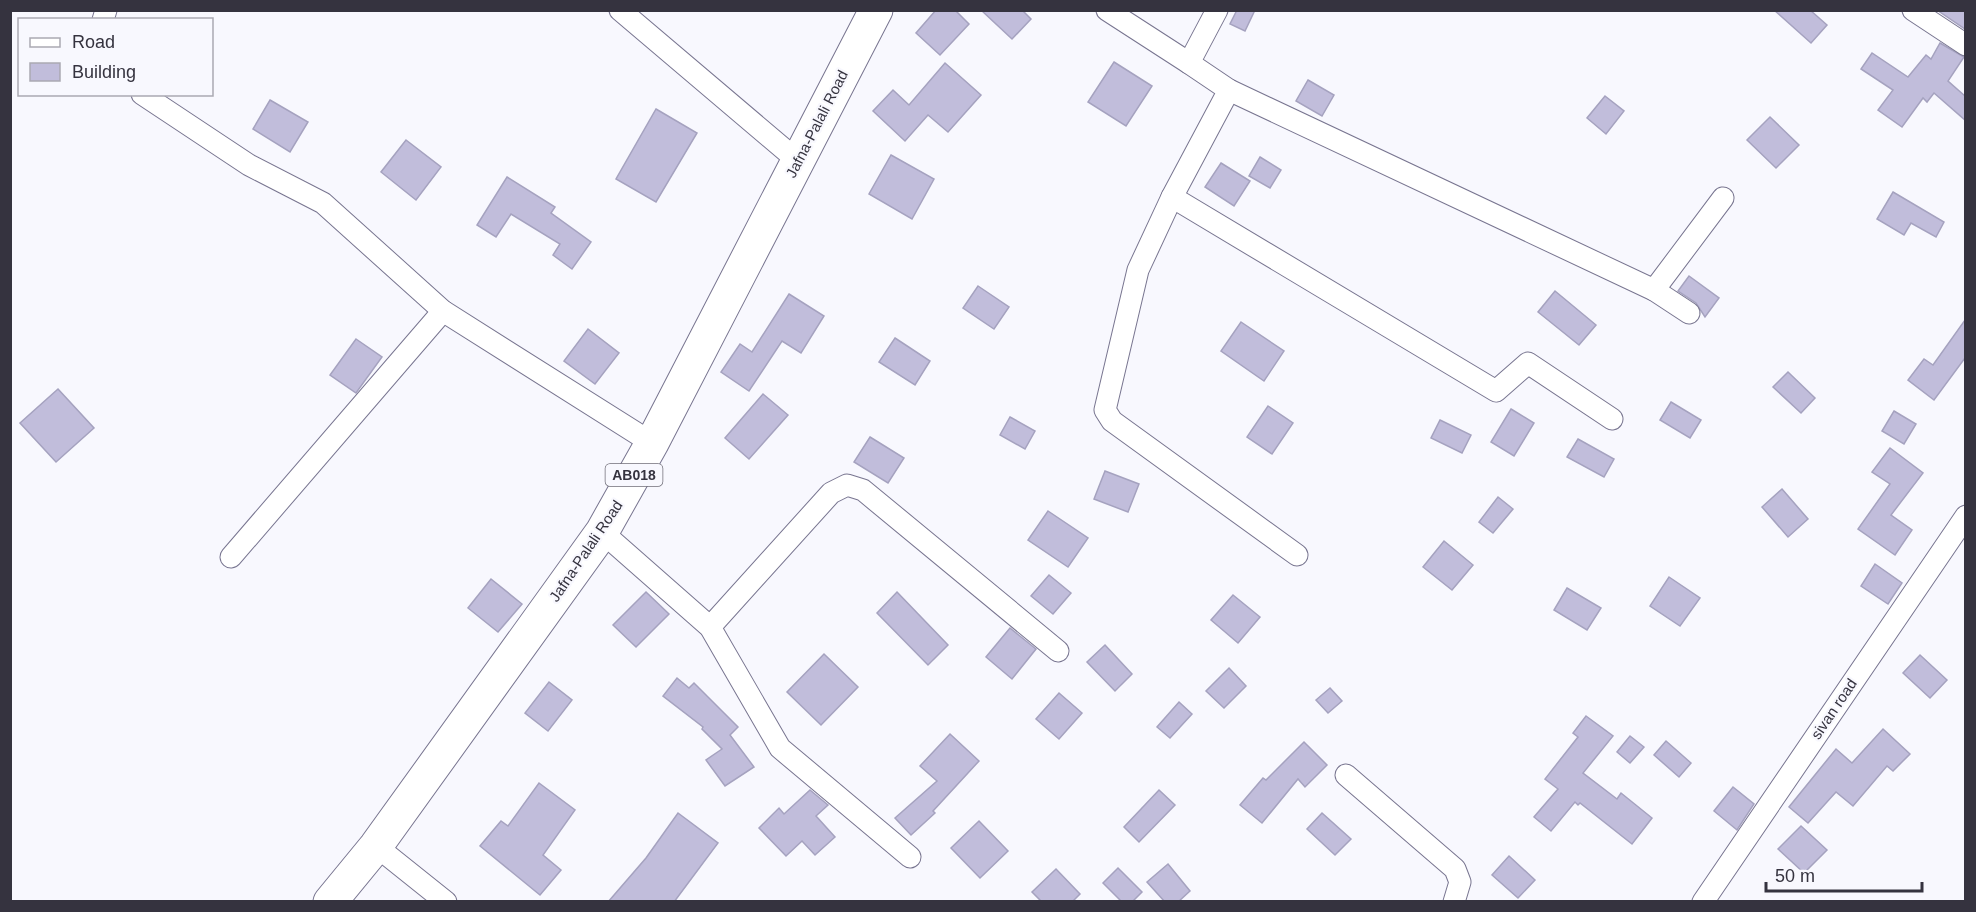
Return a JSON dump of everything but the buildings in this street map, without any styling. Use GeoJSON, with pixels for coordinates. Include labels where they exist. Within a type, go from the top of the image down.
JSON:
{"type":"FeatureCollection","features":[{"type":"Feature","properties":{"kind":"main road","name":"Jafna-Palali Road"},"geometry":{"type":"LineString","coordinates":[[330,902],[376,846],[602,532],[652,443],[876,10]]}},
{"type":"Feature","properties":{"kind":"street"},"geometry":{"type":"LineString","coordinates":[[620,10],[798,161]]}},
{"type":"Feature","properties":{"kind":"street"},"geometry":{"type":"LineString","coordinates":[[1107,10],[1229,90],[1654,290],[1689,313]]}},
{"type":"Feature","properties":{"kind":"street"},"geometry":{"type":"LineString","coordinates":[[1189,63],[1217,10]]}},
{"type":"Feature","properties":{"kind":"street"},"geometry":{"type":"LineString","coordinates":[[1913,10],[1965,45]]}},
{"type":"Feature","properties":{"kind":"street"},"geometry":{"type":"LineString","coordinates":[[1229,90],[1172,197],[1138,270],[1105,410],[1112,421],[1297,555]]}},
{"type":"Feature","properties":{"kind":"street"},"geometry":{"type":"LineString","coordinates":[[145,96],[249,165],[323,203],[443,311],[652,443]]}},
{"type":"Feature","properties":{"kind":"street"},"geometry":{"type":"LineString","coordinates":[[1172,197],[1496,391],[1528,363],[1612,419]]}},
{"type":"Feature","properties":{"kind":"street"},"geometry":{"type":"LineString","coordinates":[[1654,290],[1723,198]]}},
{"type":"Feature","properties":{"kind":"street"},"geometry":{"type":"LineString","coordinates":[[231,557],[443,311]]}},
{"type":"Feature","properties":{"kind":"street"},"geometry":{"type":"LineString","coordinates":[[710,627],[831,493],[847,485],[863,490],[1058,651]]}},
{"type":"Feature","properties":{"kind":"street","name":"sivan road"},"geometry":{"type":"LineString","coordinates":[[1703,902],[1965,516]]}},
{"type":"Feature","properties":{"kind":"street"},"geometry":{"type":"LineString","coordinates":[[602,532],[710,627],[780,748],[910,857]]}},
{"type":"Feature","properties":{"kind":"street"},"geometry":{"type":"LineString","coordinates":[[1346,775],[1455,869],[1460,882],[1454,902]]}},
{"type":"Feature","properties":{"kind":"street"},"geometry":{"type":"LineString","coordinates":[[376,846],[446,902]]}}]}
